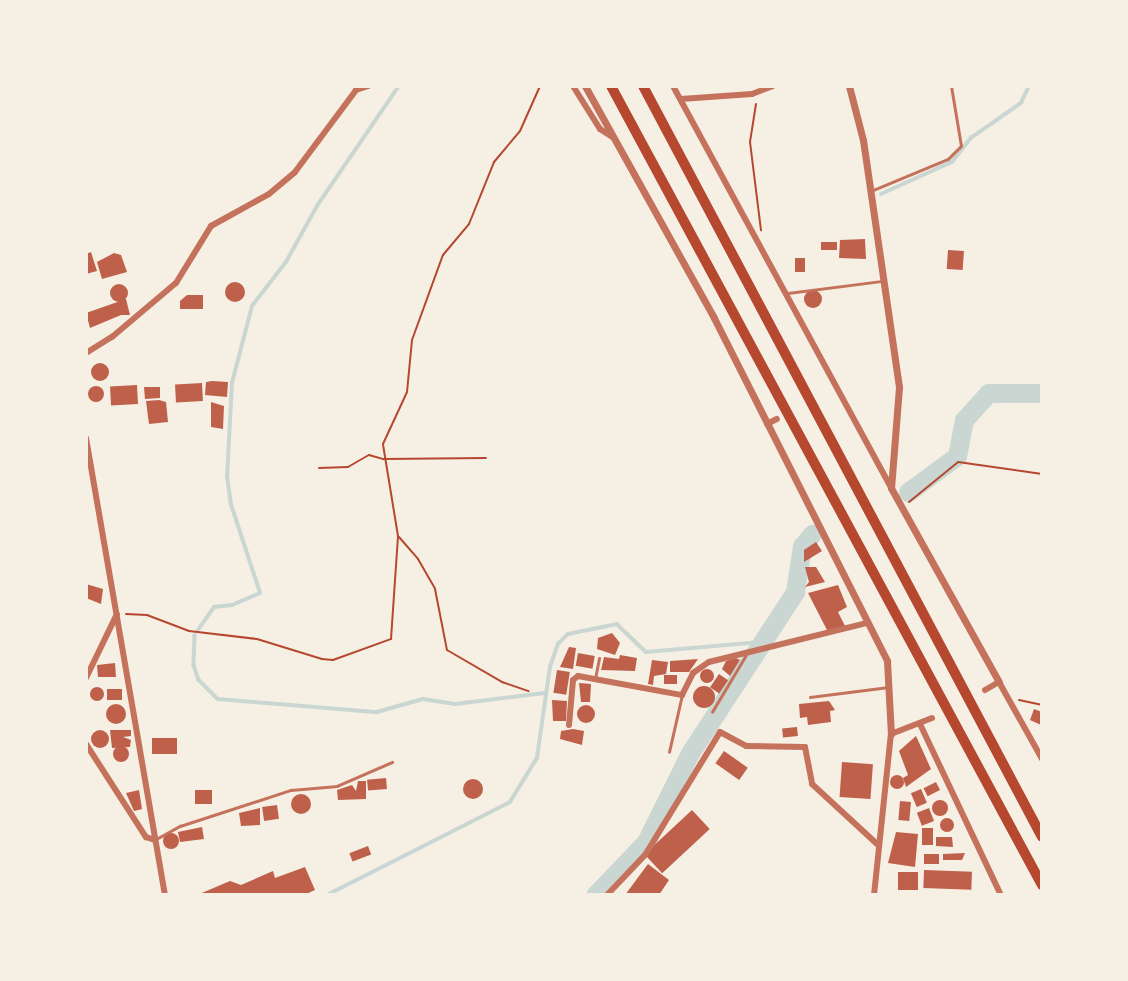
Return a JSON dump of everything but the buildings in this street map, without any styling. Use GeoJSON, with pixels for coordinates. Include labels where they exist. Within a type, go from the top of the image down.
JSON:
{"type":"FeatureCollection","features":[{"type":"Feature","properties":{"kind":"highway"},"geometry":{"type":"LineString","coordinates":[[611,86],[1042,885]]}},
{"type":"Feature","properties":{"kind":"highway"},"geometry":{"type":"LineString","coordinates":[[643,86],[1042,837]]}},
{"type":"Feature","properties":{"kind":"street"},"geometry":{"type":"LineString","coordinates":[[86,353],[112,337],[176,283],[211,226],[269,194],[295,172],[357,88],[368,86]]}},
{"type":"Feature","properties":{"kind":"street"},"geometry":{"type":"LineString","coordinates":[[573,86],[600,129],[614,138]]}},
{"type":"Feature","properties":{"kind":"street"},"geometry":{"type":"LineString","coordinates":[[585,86],[714,318],[887,661],[891,687],[891,734],[874,895]]}},
{"type":"Feature","properties":{"kind":"street"},"geometry":{"type":"LineString","coordinates":[[675,86],[833,391],[891,488],[1042,759]]}},
{"type":"Feature","properties":{"kind":"street"},"geometry":{"type":"LineString","coordinates":[[680,97],[759,93],[774,86]]}},
{"type":"Feature","properties":{"kind":"street"},"geometry":{"type":"LineString","coordinates":[[849,86],[872,191],[899,387],[891,488]]}},
{"type":"Feature","properties":{"kind":"street"},"geometry":{"type":"LineString","coordinates":[[767,424],[777,419]]}},
{"type":"Feature","properties":{"kind":"street"},"geometry":{"type":"LineString","coordinates":[[86,438],[165,895]]}},
{"type":"Feature","properties":{"kind":"street"},"geometry":{"type":"LineString","coordinates":[[86,678],[117,614]]}},
{"type":"Feature","properties":{"kind":"street"},"geometry":{"type":"LineString","coordinates":[[569,725],[573,680],[578,676],[682,695],[689,677],[700,668],[750,652],[867,623]]}},
{"type":"Feature","properties":{"kind":"street"},"geometry":{"type":"LineString","coordinates":[[985,690],[999,682]]}},
{"type":"Feature","properties":{"kind":"street"},"geometry":{"type":"LineString","coordinates":[[891,734],[932,718]]}},
{"type":"Feature","properties":{"kind":"street"},"geometry":{"type":"LineString","coordinates":[[920,723],[1002,895]]}},
{"type":"Feature","properties":{"kind":"street"},"geometry":{"type":"LineString","coordinates":[[607,895],[645,855],[720,732],[746,746],[805,747],[812,784],[878,845]]}},
{"type":"Feature","properties":{"kind":"street"},"geometry":{"type":"LineString","coordinates":[[86,744],[146,837],[155,840]]}},
{"type":"Feature","properties":{"kind":"lane"},"geometry":{"type":"LineString","coordinates":[[872,191],[948,159],[961,146],[951,86]]}},
{"type":"Feature","properties":{"kind":"lane"},"geometry":{"type":"LineString","coordinates":[[785,294],[884,281]]}},
{"type":"Feature","properties":{"kind":"lane"},"geometry":{"type":"LineString","coordinates":[[712,712],[750,652]]}},
{"type":"Feature","properties":{"kind":"lane"},"geometry":{"type":"LineString","coordinates":[[595,678],[599,658]]}},
{"type":"Feature","properties":{"kind":"lane"},"geometry":{"type":"LineString","coordinates":[[810,698],[891,687]]}},
{"type":"Feature","properties":{"kind":"lane"},"geometry":{"type":"LineString","coordinates":[[669,752],[682,695]]}},
{"type":"Feature","properties":{"kind":"lane"},"geometry":{"type":"LineString","coordinates":[[155,840],[194,821],[291,790],[337,786],[392,762]]}},
{"type":"Feature","properties":{"kind":"path"},"geometry":{"type":"LineString","coordinates":[[117,614],[147,615],[189,631],[257,639],[333,660],[391,639],[398,536],[383,459],[383,444],[407,392],[412,340],[443,255],[469,223],[494,162],[520,131],[540,86]]}},
{"type":"Feature","properties":{"kind":"path"},"geometry":{"type":"LineString","coordinates":[[759,93],[750,142],[761,214],[759,248]]}},
{"type":"Feature","properties":{"kind":"path"},"geometry":{"type":"LineString","coordinates":[[319,468],[348,467],[369,455],[383,459],[486,458]]}},
{"type":"Feature","properties":{"kind":"path"},"geometry":{"type":"LineString","coordinates":[[908,502],[958,462],[1042,474]]}},
{"type":"Feature","properties":{"kind":"path"},"geometry":{"type":"LineString","coordinates":[[398,536],[418,559],[435,589],[447,650],[502,682],[528,691]]}},
{"type":"Feature","properties":{"kind":"path"},"geometry":{"type":"LineString","coordinates":[[1012,704],[1023,700],[1042,705]]}},
{"type":"Feature","properties":{"kind":"waterway"},"geometry":{"type":"LineString","coordinates":[[198,630],[214,607],[232,605],[260,593],[231,505],[227,478],[232,383],[252,306],[286,262],[317,206],[399,86]]}},
{"type":"Feature","properties":{"kind":"waterway"},"geometry":{"type":"LineString","coordinates":[[881,194],[952,162],[971,138],[1021,103],[1029,86]]}},
{"type":"Feature","properties":{"kind":"waterway"},"geometry":{"type":"LineString","coordinates":[[908,492],[957,456],[964,420],[988,393],[1042,393]]}},
{"type":"Feature","properties":{"kind":"waterway"},"geometry":{"type":"LineString","coordinates":[[595,895],[646,842],[690,753],[795,592],[802,546],[812,534]]}},
{"type":"Feature","properties":{"kind":"waterway"},"geometry":{"type":"LineString","coordinates":[[327,895],[510,802],[537,758],[550,667],[558,644],[568,634],[617,624],[646,652],[761,642]]}},
{"type":"Feature","properties":{"kind":"waterway"},"geometry":{"type":"LineString","coordinates":[[195,635],[194,665],[199,680],[218,699],[377,712],[423,699],[455,704],[544,693]]}}]}
